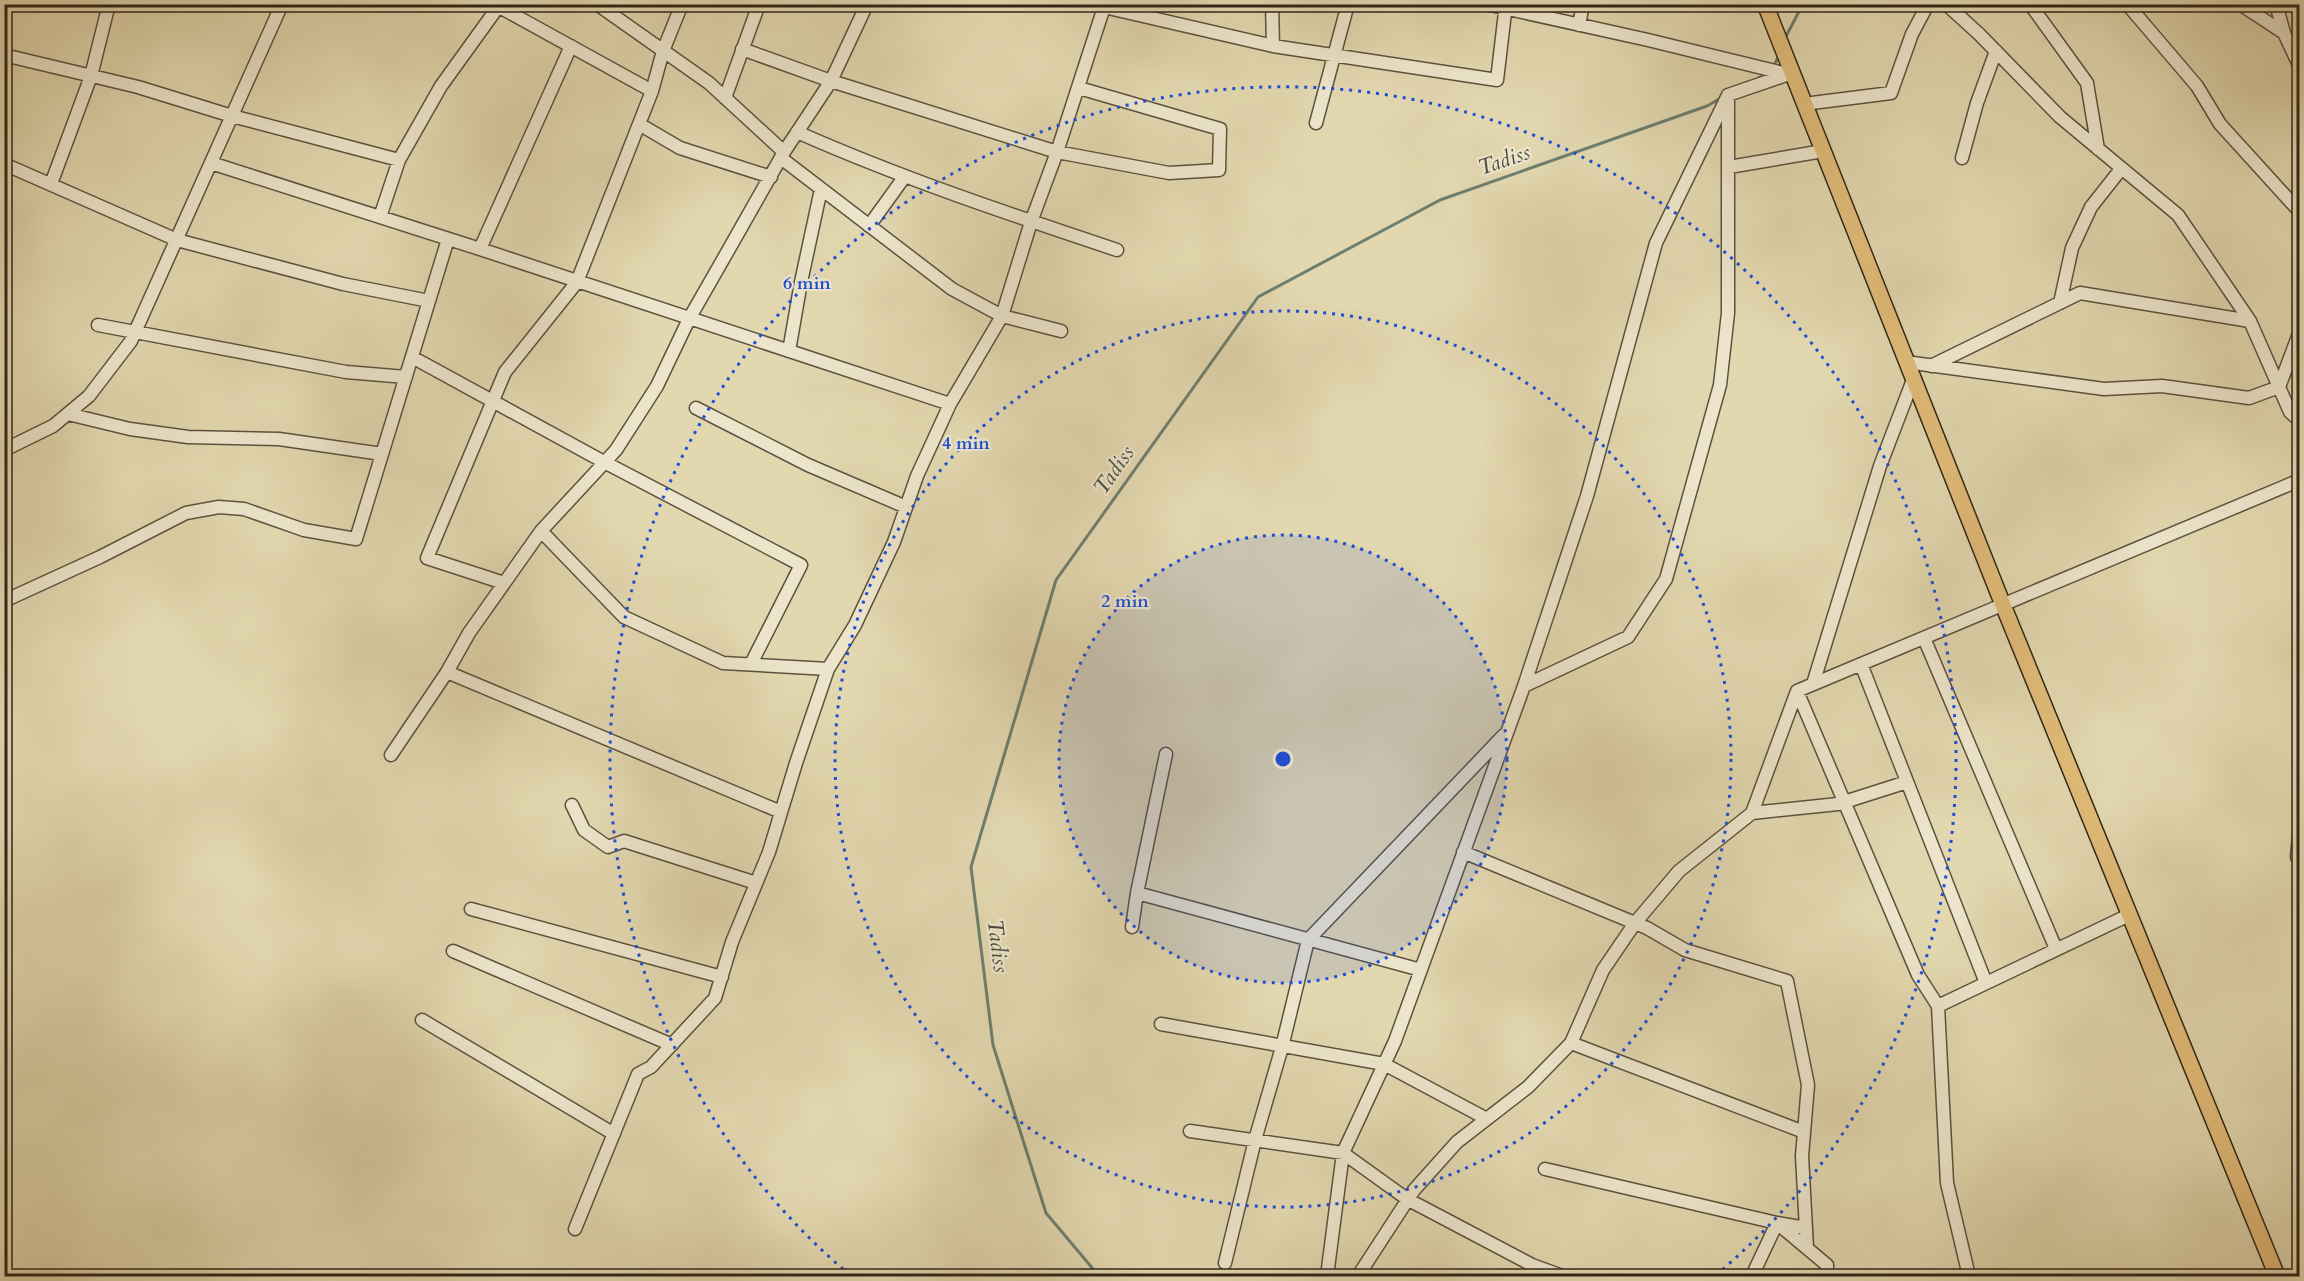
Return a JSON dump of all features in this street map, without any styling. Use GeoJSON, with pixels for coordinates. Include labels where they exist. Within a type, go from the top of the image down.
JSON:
{"type":"FeatureCollection","features":[{"type":"Feature","properties":{"kind":"main road"},"geometry":{"type":"LineString","coordinates":[[1765,4],[1790,74],[1823,151],[2003,605],[2277,1276]]}},
{"type":"Feature","properties":{"kind":"street"},"geometry":{"type":"LineString","coordinates":[[51,184],[91,76],[109,4]]}},
{"type":"Feature","properties":{"kind":"street"},"geometry":{"type":"LineString","coordinates":[[4,450],[53,426],[89,396],[131,341],[282,4]]}},
{"type":"Feature","properties":{"kind":"street"},"geometry":{"type":"LineString","coordinates":[[597,4],[710,83],[821,189],[952,289],[1002,316],[1061,331]]}},
{"type":"Feature","properties":{"kind":"street"},"geometry":{"type":"LineString","coordinates":[[504,583],[427,558],[505,372],[577,282],[652,91],[663,51],[682,4]]}},
{"type":"Feature","properties":{"kind":"street"},"geometry":{"type":"LineString","coordinates":[[725,98],[759,4]]}},
{"type":"Feature","properties":{"kind":"street"},"geometry":{"type":"LineString","coordinates":[[391,755],[447,672],[470,633],[541,531],[616,450],[657,386],[689,318],[783,155],[831,81],[867,4]]}},
{"type":"Feature","properties":{"kind":"street"},"geometry":{"type":"LineString","coordinates":[[1091,4],[1273,46],[1497,80],[1505,7]]}},
{"type":"Feature","properties":{"kind":"street"},"geometry":{"type":"LineString","coordinates":[[1272,4],[1273,46]]}},
{"type":"Feature","properties":{"kind":"street"},"geometry":{"type":"LineString","coordinates":[[1316,123],[1348,4]]}},
{"type":"Feature","properties":{"kind":"street"},"geometry":{"type":"LineString","coordinates":[[1486,4],[1790,74]]}},
{"type":"Feature","properties":{"kind":"street"},"geometry":{"type":"LineString","coordinates":[[1579,25],[1583,4]]}},
{"type":"Feature","properties":{"kind":"street"},"geometry":{"type":"LineString","coordinates":[[1804,104],[1892,93],[1912,34],[1928,4]]}},
{"type":"Feature","properties":{"kind":"street"},"geometry":{"type":"LineString","coordinates":[[1946,4],[1996,51],[2060,117],[2178,215],[2250,321],[2290,412],[2300,421]]}},
{"type":"Feature","properties":{"kind":"street"},"geometry":{"type":"LineString","coordinates":[[2031,4],[2087,83],[2098,149]]}},
{"type":"Feature","properties":{"kind":"street"},"geometry":{"type":"LineString","coordinates":[[2127,4],[2197,86],[2220,124],[2300,212]]}},
{"type":"Feature","properties":{"kind":"street"},"geometry":{"type":"LineString","coordinates":[[2240,4],[2284,33]]}},
{"type":"Feature","properties":{"kind":"street"},"geometry":{"type":"LineString","coordinates":[[2276,4],[2284,33],[2300,67]]}},
{"type":"Feature","properties":{"kind":"street"},"geometry":{"type":"LineString","coordinates":[[380,217],[399,160],[441,86],[496,6],[652,91]]}},
{"type":"Feature","properties":{"kind":"street"},"geometry":{"type":"LineString","coordinates":[[575,1229],[638,1074],[651,1067],[715,998],[732,942],[769,852],[828,669],[855,625],[894,542],[917,476],[950,404],[1002,316],[1031,222],[1079,88],[1105,6]]}},
{"type":"Feature","properties":{"kind":"street"},"geometry":{"type":"LineString","coordinates":[[480,249],[571,46]]}},
{"type":"Feature","properties":{"kind":"street"},"geometry":{"type":"LineString","coordinates":[[742,49],[831,81],[1057,152],[1169,173],[1219,170],[1220,129],[1079,88]]}},
{"type":"Feature","properties":{"kind":"street"},"geometry":{"type":"LineString","coordinates":[[1962,158],[1977,103],[1996,51]]}},
{"type":"Feature","properties":{"kind":"street"},"geometry":{"type":"LineString","coordinates":[[4,56],[138,87],[232,116],[399,160]]}},
{"type":"Feature","properties":{"kind":"street"},"geometry":{"type":"LineString","coordinates":[[1327,1276],[1343,1153],[1395,1041],[1524,686],[1587,496],[1656,243],[1728,95],[1790,74]]}},
{"type":"Feature","properties":{"kind":"street"},"geometry":{"type":"LineString","coordinates":[[1524,686],[1628,637],[1666,579],[1720,385],[1728,313],[1730,167],[1728,95]]}},
{"type":"Feature","properties":{"kind":"street"},"geometry":{"type":"LineString","coordinates":[[639,124],[680,148],[771,177]]}},
{"type":"Feature","properties":{"kind":"street"},"geometry":{"type":"LineString","coordinates":[[797,132],[904,176],[1117,250]]}},
{"type":"Feature","properties":{"kind":"street"},"geometry":{"type":"LineString","coordinates":[[1730,167],[1823,151]]}},
{"type":"Feature","properties":{"kind":"street"},"geometry":{"type":"LineString","coordinates":[[211,163],[950,404]]}},
{"type":"Feature","properties":{"kind":"street"},"geometry":{"type":"LineString","coordinates":[[4,164],[177,240],[343,284],[429,301]]}},
{"type":"Feature","properties":{"kind":"street"},"geometry":{"type":"LineString","coordinates":[[2060,303],[2072,248],[2091,207],[2121,169]]}},
{"type":"Feature","properties":{"kind":"street"},"geometry":{"type":"LineString","coordinates":[[869,226],[904,176]]}},
{"type":"Feature","properties":{"kind":"street"},"geometry":{"type":"LineString","coordinates":[[789,351],[821,189]]}},
{"type":"Feature","properties":{"kind":"street"},"geometry":{"type":"LineString","coordinates":[[4,602],[186,513],[219,507],[244,509],[304,530],[356,538],[448,239]]}},
{"type":"Feature","properties":{"kind":"street"},"geometry":{"type":"LineString","coordinates":[[1931,366],[2080,293],[2250,321]]}},
{"type":"Feature","properties":{"kind":"street"},"geometry":{"type":"LineString","coordinates":[[98,325],[346,372],[406,377]]}},
{"type":"Feature","properties":{"kind":"street"},"geometry":{"type":"LineString","coordinates":[[1906,362],[2104,388],[2162,386],[2249,398],[2279,387],[2300,332]]}},
{"type":"Feature","properties":{"kind":"street"},"geometry":{"type":"LineString","coordinates":[[412,357],[604,462],[801,565],[751,664]]}},
{"type":"Feature","properties":{"kind":"street"},"geometry":{"type":"LineString","coordinates":[[1813,684],[1880,466],[1913,380]]}},
{"type":"Feature","properties":{"kind":"street"},"geometry":{"type":"LineString","coordinates":[[696,408],[808,465],[906,507]]}},
{"type":"Feature","properties":{"kind":"street"},"geometry":{"type":"LineString","coordinates":[[68,414],[130,429],[188,437],[279,439],[382,454]]}},
{"type":"Feature","properties":{"kind":"street"},"geometry":{"type":"LineString","coordinates":[[1358,1276],[1407,1199],[1457,1142],[1528,1087],[1571,1043],[1603,970],[1635,923],[1679,871],[1752,813],[1797,691],[2300,480]]}},
{"type":"Feature","properties":{"kind":"street"},"geometry":{"type":"LineString","coordinates":[[541,531],[624,617],[723,663],[828,669]]}},
{"type":"Feature","properties":{"kind":"street"},"geometry":{"type":"LineString","coordinates":[[1924,638],[2056,949]]}},
{"type":"Feature","properties":{"kind":"street"},"geometry":{"type":"LineString","coordinates":[[1861,664],[1986,983]]}},
{"type":"Feature","properties":{"kind":"street"},"geometry":{"type":"LineString","coordinates":[[447,672],[781,812]]}},
{"type":"Feature","properties":{"kind":"street"},"geometry":{"type":"LineString","coordinates":[[1797,691],[1917,975],[1938,1006],[1947,1183],[1969,1276]]}},
{"type":"Feature","properties":{"kind":"street"},"geometry":{"type":"LineString","coordinates":[[1225,1263],[1308,940],[1508,731]]}},
{"type":"Feature","properties":{"kind":"street"},"geometry":{"type":"LineString","coordinates":[[1132,927],[1166,754]]}},
{"type":"Feature","properties":{"kind":"street"},"geometry":{"type":"LineString","coordinates":[[1752,813],[1845,802],[1907,782]]}},
{"type":"Feature","properties":{"kind":"street"},"geometry":{"type":"LineString","coordinates":[[572,805],[584,830],[608,847],[624,841],[756,883]]}},
{"type":"Feature","properties":{"kind":"street"},"geometry":{"type":"LineString","coordinates":[[2300,826],[2297,857],[2300,860]]}},
{"type":"Feature","properties":{"kind":"street"},"geometry":{"type":"LineString","coordinates":[[1463,852],[1635,923],[1685,950],[1787,981],[1808,1085],[1802,1156],[1807,1248]]}},
{"type":"Feature","properties":{"kind":"street"},"geometry":{"type":"LineString","coordinates":[[1137,893],[1421,970]]}},
{"type":"Feature","properties":{"kind":"street"},"geometry":{"type":"LineString","coordinates":[[471,909],[722,977]]}},
{"type":"Feature","properties":{"kind":"street"},"geometry":{"type":"LineString","coordinates":[[1938,1006],[2129,915]]}},
{"type":"Feature","properties":{"kind":"street"},"geometry":{"type":"LineString","coordinates":[[453,951],[672,1045]]}},
{"type":"Feature","properties":{"kind":"street"},"geometry":{"type":"LineString","coordinates":[[422,1020],[614,1134]]}},
{"type":"Feature","properties":{"kind":"street"},"geometry":{"type":"LineString","coordinates":[[1161,1024],[1384,1064],[1487,1119]]}},
{"type":"Feature","properties":{"kind":"street"},"geometry":{"type":"LineString","coordinates":[[1571,1043],[1804,1132]]}},
{"type":"Feature","properties":{"kind":"street"},"geometry":{"type":"LineString","coordinates":[[1190,1131],[1343,1153],[1407,1199],[1532,1265],[1562,1276]]}},
{"type":"Feature","properties":{"kind":"street"},"geometry":{"type":"LineString","coordinates":[[1545,1169],[1806,1228]]}},
{"type":"Feature","properties":{"kind":"street"},"geometry":{"type":"LineString","coordinates":[[1776,1223],[1827,1265],[1827,1276]]}},
{"type":"Feature","properties":{"kind":"street"},"geometry":{"type":"LineString","coordinates":[[1752,1276],[1776,1223]]}},
{"type":"Feature","properties":{"kind":"waterway","name":"Tadiss"},"geometry":{"type":"LineString","coordinates":[[1784,40],[1803,4]]}},
{"type":"Feature","properties":{"kind":"waterway","name":"Tadiss"},"geometry":{"type":"LineString","coordinates":[[1773,68],[1779,55]]}},
{"type":"Feature","properties":{"kind":"waterway","name":"Tadiss"},"geometry":{"type":"LineString","coordinates":[[1753,81],[1766,74]]}},
{"type":"Feature","properties":{"kind":"waterway","name":"Tadiss"},"geometry":{"type":"LineString","coordinates":[[1099,1276],[1046,1213],[993,1045],[971,867],[1056,580],[1258,297],[1440,200],[1707,106],[1721,98]]}}]}
